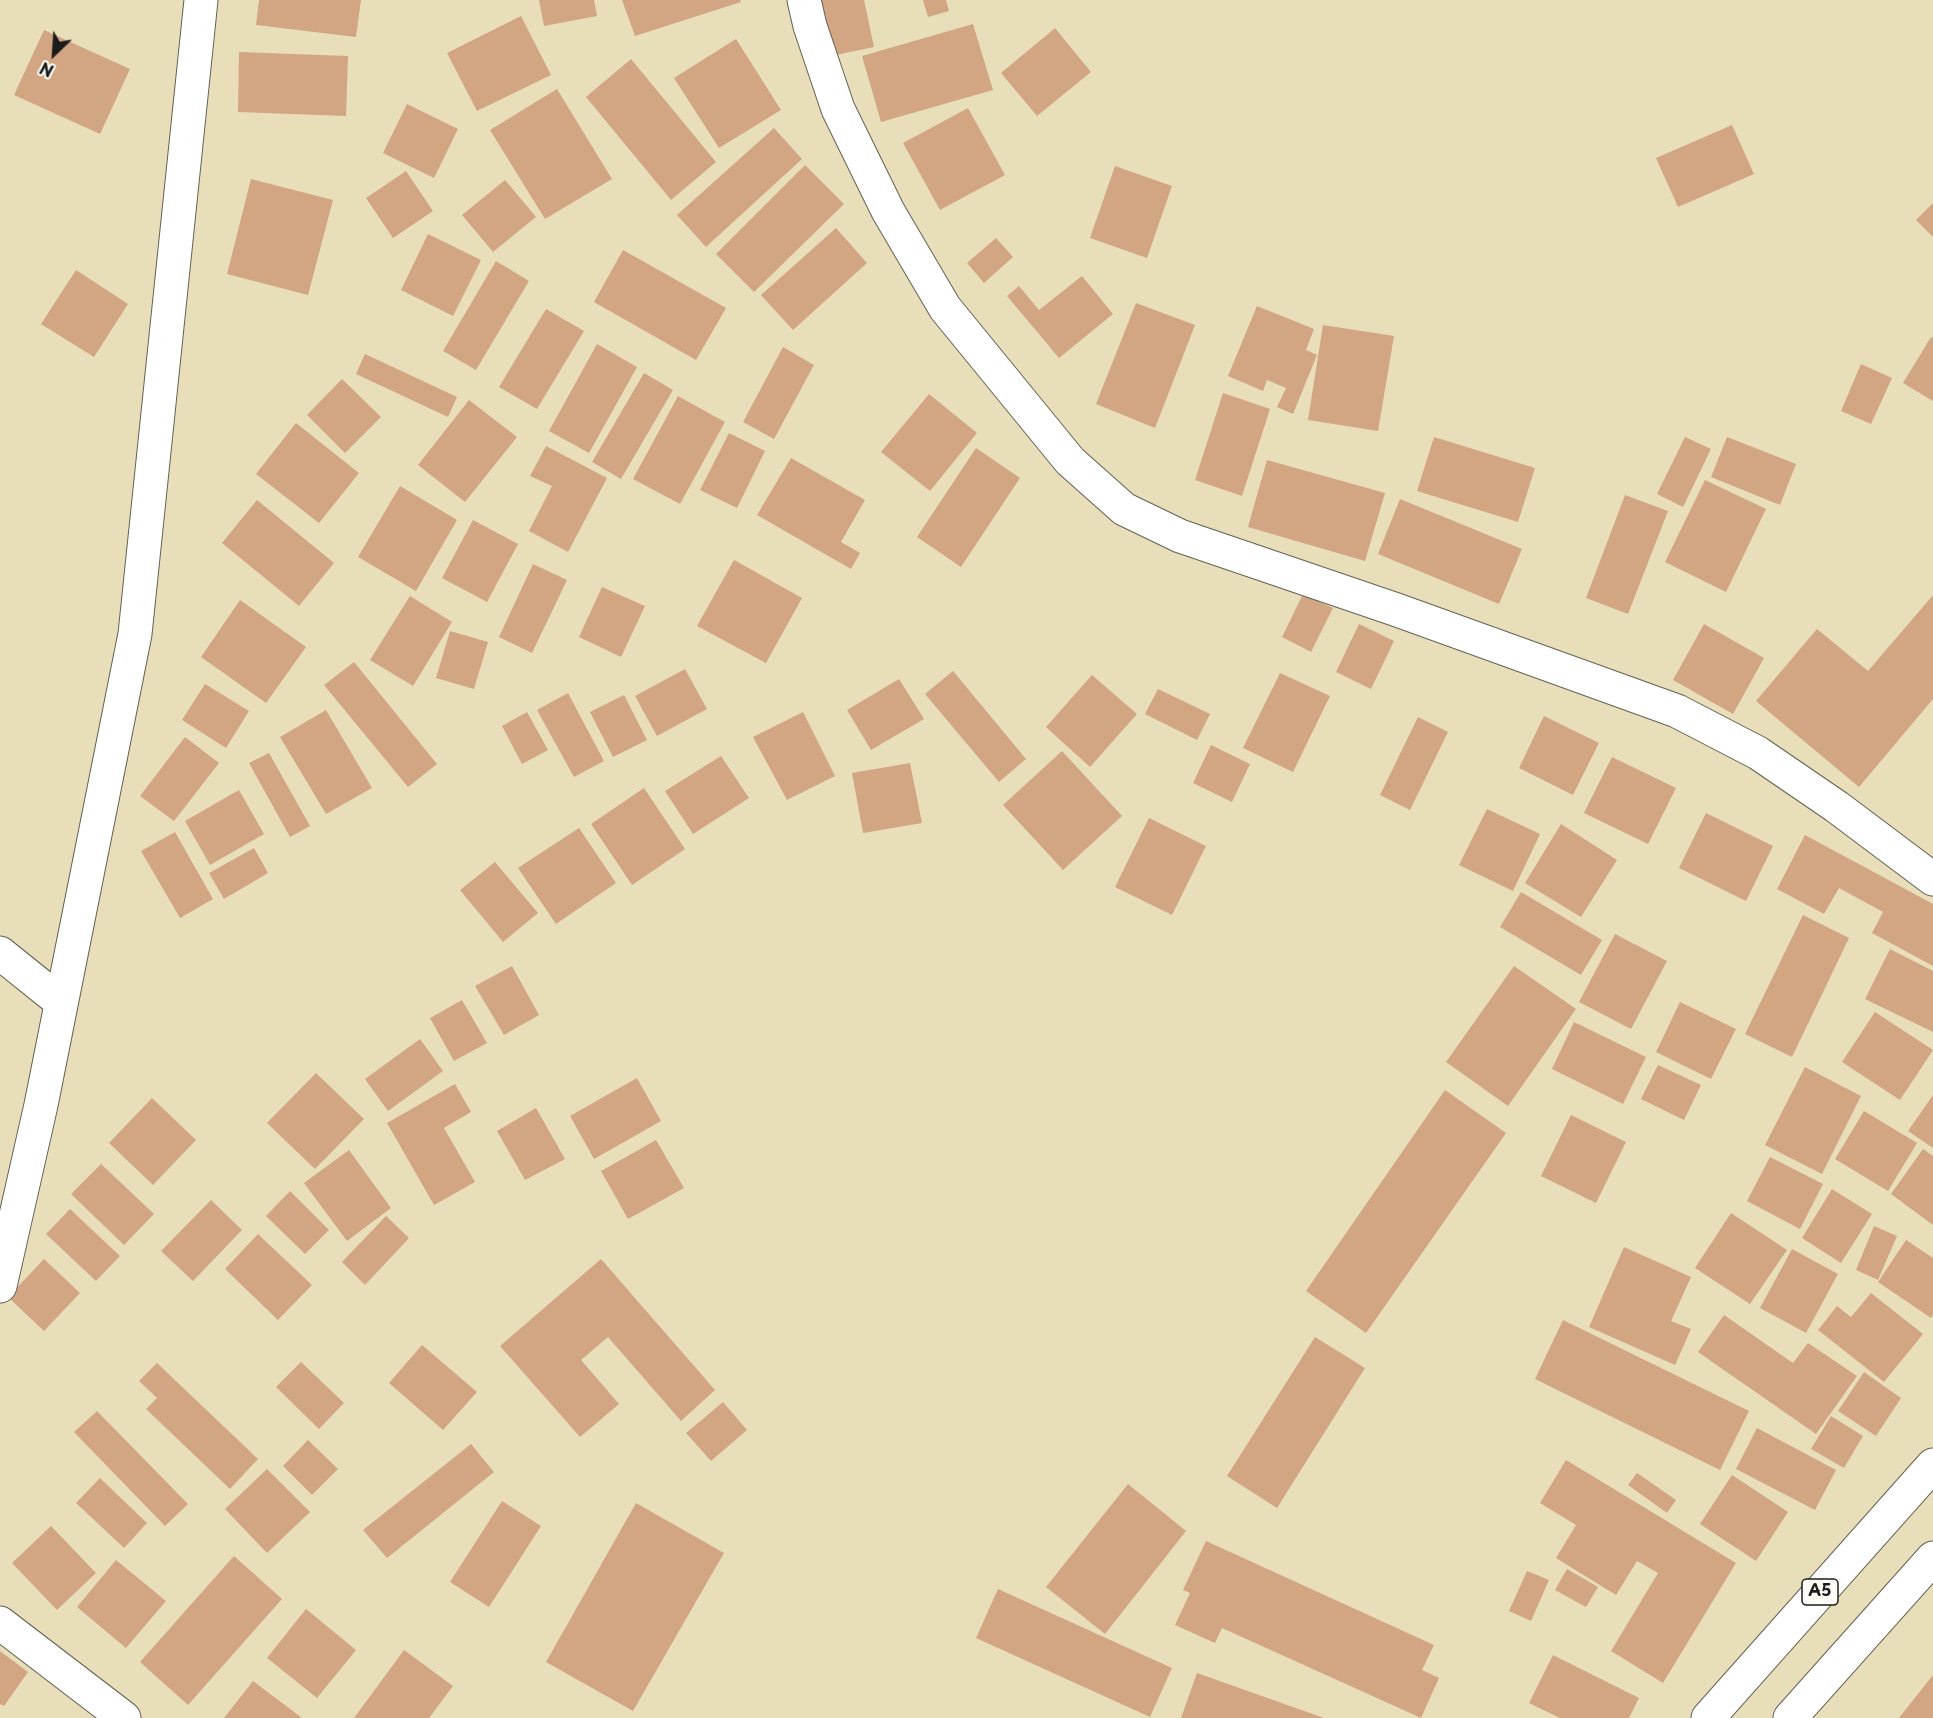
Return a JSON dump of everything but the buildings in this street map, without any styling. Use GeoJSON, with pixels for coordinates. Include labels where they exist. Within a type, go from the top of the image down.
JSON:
{"type":"FeatureCollection","features":[{"type":"Feature","properties":{"kind":"main road"},"geometry":{"type":"LineString","coordinates":[[0,1286],[41,1105],[135,634],[201,0]]}},
{"type":"Feature","properties":{"kind":"main road"},"geometry":{"type":"LineString","coordinates":[[804,0],[810,26],[838,109],[888,211],[945,308],[1070,461],[1124,509],[1200,544],[1398,610],[1677,711],[1758,753],[1837,807],[1933,879]]}},
{"type":"Feature","properties":{"kind":"main road"},"geometry":{"type":"LineString","coordinates":[[0,953],[61,1002]]}},
{"type":"Feature","properties":{"kind":"main road","name":"A5"},"geometry":{"type":"LineString","coordinates":[[1708,1718],[1933,1465]]}},
{"type":"Feature","properties":{"kind":"main road"},"geometry":{"type":"LineString","coordinates":[[1790,1718],[1933,1557]]}},
{"type":"Feature","properties":{"kind":"main road"},"geometry":{"type":"LineString","coordinates":[[0,1623],[124,1718]]}}]}
